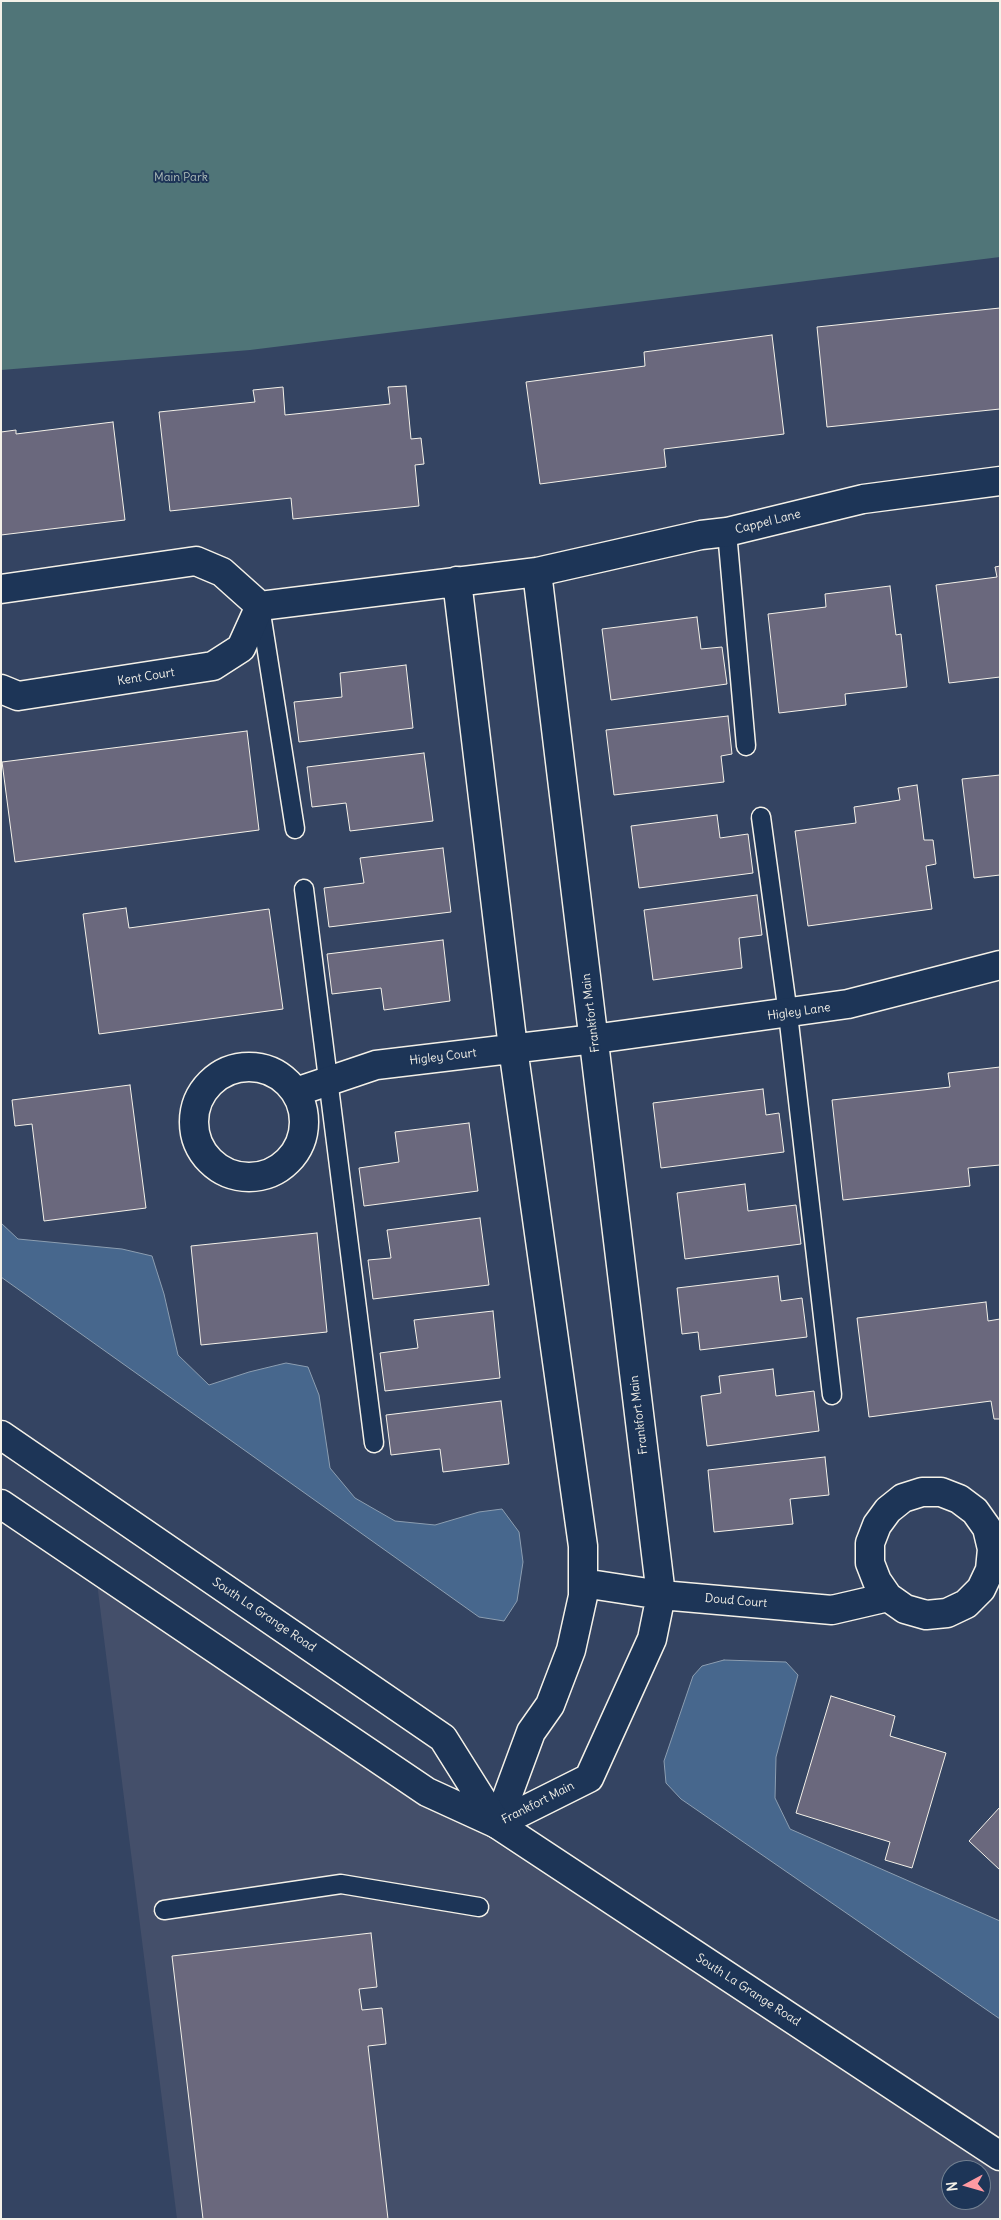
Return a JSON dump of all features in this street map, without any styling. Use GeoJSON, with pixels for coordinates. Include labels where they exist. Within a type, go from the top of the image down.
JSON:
{"type":"FeatureCollection","features":[{"type":"Feature","properties":{"kind":"street","name":"Cappel Lane"},"geometry":{"type":"LineString","coordinates":[[537,572],[701,535],[727,532],[863,499],[1000,481]]}},
{"type":"Feature","properties":{"kind":"street"},"geometry":{"type":"LineString","coordinates":[[1,589],[196,561],[222,572],[260,606],[537,572]]}},
{"type":"Feature","properties":{"kind":"street","name":"Frankfort Main"},"geometry":{"type":"LineString","coordinates":[[497,1824],[589,1778],[652,1639],[661,1595],[537,572]]}},
{"type":"Feature","properties":{"kind":"street","name":"Frankfort Main"},"geometry":{"type":"LineString","coordinates":[[457,581],[513,1048],[583,1546],[583,1596],[571,1650],[550,1705],[531,1732],[497,1824]]}},
{"type":"Feature","properties":{"kind":"street","name":"Kent Court"},"geometry":{"type":"LineString","coordinates":[[1,689],[18,696],[213,666],[241,648],[260,606]]}},
{"type":"Feature","properties":{"kind":"street","name":"Higley Lane"},"geometry":{"type":"LineString","coordinates":[[594,1039],[788,1014],[848,1004],[1000,965]]}},
{"type":"Feature","properties":{"kind":"street","name":"Higley Court"},"geometry":{"type":"LineString","coordinates":[[296,1092],[376,1065],[594,1039]]}},
{"type":"Feature","properties":{"kind":"street","name":"South La Grange Road"},"geometry":{"type":"LineString","coordinates":[[1,1436],[443,1738],[497,1824]]}},
{"type":"Feature","properties":{"kind":"street"},"geometry":{"type":"LineString","coordinates":[[922,1492],[941,1492],[959,1499],[975,1511],[987,1528],[992,1549],[990,1570],[981,1589],[966,1604],[947,1613],[926,1615],[905,1609],[888,1597],[876,1581],[870,1563],[870,1544],[876,1525],[888,1510],[903,1498],[922,1492]]}},
{"type":"Feature","properties":{"kind":"street","name":"South La Grange Road"},"geometry":{"type":"LineString","coordinates":[[1,1504],[427,1792],[497,1824],[1000,2156]]}},
{"type":"Feature","properties":{"kind":"street","name":"Doud Court"},"geometry":{"type":"LineString","coordinates":[[583,1582],[661,1595],[832,1610],[888,1597]]}},
{"type":"Feature","properties":{"kind":"lane"},"geometry":{"type":"LineString","coordinates":[[727,532],[746,746]]}},
{"type":"Feature","properties":{"kind":"lane"},"geometry":{"type":"LineString","coordinates":[[260,606],[295,829]]}},
{"type":"Feature","properties":{"kind":"lane"},"geometry":{"type":"LineString","coordinates":[[761,817],[788,1014],[832,1395]]}},
{"type":"Feature","properties":{"kind":"lane"},"geometry":{"type":"LineString","coordinates":[[304,889],[374,1443]]}},
{"type":"Feature","properties":{"kind":"lane"},"geometry":{"type":"LineString","coordinates":[[164,1910],[341,1884],[480,1907]]}},
{"type":"Feature","properties":{"kind":"shaded area"},"geometry":{"type":"Polygon","coordinates":[[[1,1223],[18,1239],[122,1249],[152,1256],[164,1294],[178,1355],[209,1385],[249,1372],[286,1363],[308,1367],[319,1395],[330,1468],[355,1498],[395,1521],[435,1525],[479,1512],[502,1509],[519,1532],[523,1562],[517,1601],[504,1621],[479,1617],[1,1277],[1,1223]]]}},
{"type":"Feature","properties":{"kind":"shaded area"},"geometry":{"type":"Polygon","coordinates":[[[97,1583],[983,2160],[941,2160],[941,2210],[991,2210],[991,2165],[1000,2171],[1000,2219],[177,2219],[97,1583]]]}},
{"type":"Feature","properties":{"kind":"shaded area"},"geometry":{"type":"Polygon","coordinates":[[[724,1660],[786,1662],[798,1675],[776,1757],[775,1798],[790,1829],[1000,1921],[1000,2019],[681,1799],[666,1783],[664,1761],[693,1676],[702,1666],[724,1660]]]}},
{"type":"Feature","properties":{"kind":"green space","name":"Main Park"},"geometry":{"type":"Polygon","coordinates":[[[1,1],[1000,1],[1000,257],[250,350],[1,370],[1,1]]]}},
{"type":"Feature","properties":{"kind":"building"},"geometry":{"type":"Polygon","coordinates":[[[1000,308],[1000,409],[827,427],[817,327],[1000,308]]]}},
{"type":"Feature","properties":{"kind":"building"},"geometry":{"type":"Polygon","coordinates":[[[772,335],[784,434],[664,449],[666,467],[540,484],[526,382],[645,366],[644,352],[772,335]]]}},
{"type":"Feature","properties":{"kind":"building"},"geometry":{"type":"Polygon","coordinates":[[[406,386],[411,439],[421,438],[424,464],[415,465],[419,506],[293,519],[291,498],[170,511],[159,412],[255,402],[253,390],[283,387],[285,415],[390,404],[388,387],[406,386]]]}},
{"type":"Feature","properties":{"kind":"building"},"geometry":{"type":"Polygon","coordinates":[[[113,422],[125,520],[1,535],[1,432],[16,430],[16,434],[113,422]]]}},
{"type":"Feature","properties":{"kind":"building"},"geometry":{"type":"Polygon","coordinates":[[[1000,566],[1000,677],[949,683],[936,585],[997,577],[995,567],[1000,566]]]}},
{"type":"Feature","properties":{"kind":"building"},"geometry":{"type":"Polygon","coordinates":[[[890,586],[896,635],[901,634],[907,687],[845,694],[846,705],[779,713],[768,614],[826,607],[825,594],[890,586]]]}},
{"type":"Feature","properties":{"kind":"building"},"geometry":{"type":"Polygon","coordinates":[[[697,617],[701,649],[722,647],[727,684],[611,700],[602,629],[697,617]]]}},
{"type":"Feature","properties":{"kind":"building"},"geometry":{"type":"Polygon","coordinates":[[[406,665],[413,728],[299,742],[294,702],[342,697],[340,673],[406,665]]]}},
{"type":"Feature","properties":{"kind":"building"},"geometry":{"type":"Polygon","coordinates":[[[728,716],[732,754],[721,756],[724,782],[614,795],[606,730],[728,716]]]}},
{"type":"Feature","properties":{"kind":"building"},"geometry":{"type":"Polygon","coordinates":[[[247,731],[259,830],[15,862],[2,762],[247,731]]]}},
{"type":"Feature","properties":{"kind":"building"},"geometry":{"type":"Polygon","coordinates":[[[424,753],[433,821],[350,831],[346,803],[312,807],[307,767],[424,753]]]}},
{"type":"Feature","properties":{"kind":"building"},"geometry":{"type":"Polygon","coordinates":[[[1000,775],[1000,875],[974,878],[962,779],[1000,775]]]}},
{"type":"Feature","properties":{"kind":"building"},"geometry":{"type":"Polygon","coordinates":[[[917,785],[924,840],[933,840],[936,864],[926,866],[932,909],[808,926],[795,831],[856,823],[854,807],[900,800],[898,788],[917,785]]]}},
{"type":"Feature","properties":{"kind":"building"},"geometry":{"type":"Polygon","coordinates":[[[717,815],[720,838],[748,834],[753,873],[639,888],[631,826],[717,815]]]}},
{"type":"Feature","properties":{"kind":"building"},"geometry":{"type":"Polygon","coordinates":[[[443,848],[451,912],[329,927],[324,888],[364,883],[360,858],[443,848]]]}},
{"type":"Feature","properties":{"kind":"building"},"geometry":{"type":"Polygon","coordinates":[[[757,895],[762,935],[739,938],[742,968],[653,980],[644,910],[757,895]]]}},
{"type":"Feature","properties":{"kind":"building"},"geometry":{"type":"Polygon","coordinates":[[[126,908],[129,928],[269,909],[283,1009],[99,1034],[83,914],[126,908]]]}},
{"type":"Feature","properties":{"kind":"building"},"geometry":{"type":"Polygon","coordinates":[[[443,940],[450,1001],[384,1010],[381,988],[332,994],[327,954],[443,940]]]}},
{"type":"Feature","properties":{"kind":"building"},"geometry":{"type":"Polygon","coordinates":[[[1000,1067],[1000,1165],[968,1168],[970,1186],[843,1200],[832,1100],[950,1087],[948,1073],[1000,1067]]]}},
{"type":"Feature","properties":{"kind":"building"},"geometry":{"type":"Polygon","coordinates":[[[130,1085],[146,1208],[44,1221],[32,1124],[15,1126],[12,1100],[130,1085]]]}},
{"type":"Feature","properties":{"kind":"building"},"geometry":{"type":"Polygon","coordinates":[[[763,1089],[766,1115],[779,1113],[784,1152],[661,1168],[653,1103],[763,1089]]]}},
{"type":"Feature","properties":{"kind":"building"},"geometry":{"type":"Polygon","coordinates":[[[469,1123],[478,1191],[364,1206],[359,1168],[399,1162],[395,1132],[469,1123]]]}},
{"type":"Feature","properties":{"kind":"building"},"geometry":{"type":"Polygon","coordinates":[[[745,1184],[748,1211],[796,1205],[801,1244],[685,1259],[677,1193],[745,1184]]]}},
{"type":"Feature","properties":{"kind":"building"},"geometry":{"type":"Polygon","coordinates":[[[480,1218],[489,1285],[373,1299],[368,1260],[391,1258],[387,1230],[480,1218]]]}},
{"type":"Feature","properties":{"kind":"building"},"geometry":{"type":"Polygon","coordinates":[[[317,1233],[327,1332],[201,1345],[191,1246],[317,1233]]]}},
{"type":"Feature","properties":{"kind":"building"},"geometry":{"type":"Polygon","coordinates":[[[778,1276],[781,1301],[802,1298],[807,1337],[700,1350],[698,1332],[682,1334],[677,1288],[778,1276]]]}},
{"type":"Feature","properties":{"kind":"building"},"geometry":{"type":"Polygon","coordinates":[[[986,1302],[988,1321],[1000,1319],[1000,1419],[994,1419],[991,1401],[869,1417],[857,1318],[986,1302]]]}},
{"type":"Feature","properties":{"kind":"building"},"geometry":{"type":"Polygon","coordinates":[[[493,1311],[500,1378],[385,1391],[380,1353],[418,1348],[414,1320],[493,1311]]]}},
{"type":"Feature","properties":{"kind":"building"},"geometry":{"type":"Polygon","coordinates":[[[773,1369],[776,1396],[814,1391],[819,1431],[707,1446],[701,1396],[721,1393],[719,1376],[773,1369]]]}},
{"type":"Feature","properties":{"kind":"building"},"geometry":{"type":"Polygon","coordinates":[[[501,1401],[509,1464],[443,1472],[440,1449],[391,1455],[386,1415],[501,1401]]]}},
{"type":"Feature","properties":{"kind":"building"},"geometry":{"type":"Polygon","coordinates":[[[825,1457],[829,1495],[790,1499],[793,1524],[714,1532],[708,1470],[825,1457]]]}},
{"type":"Feature","properties":{"kind":"building"},"geometry":{"type":"Polygon","coordinates":[[[831,1696],[895,1716],[890,1736],[946,1753],[912,1868],[885,1860],[890,1842],[796,1813],[831,1696]]]}},
{"type":"Feature","properties":{"kind":"building"},"geometry":{"type":"Polygon","coordinates":[[[1000,1807],[1000,1870],[969,1841],[1000,1807]]]}},
{"type":"Feature","properties":{"kind":"building"},"geometry":{"type":"Polygon","coordinates":[[[371,1933],[377,1987],[359,1989],[362,2010],[382,2008],[386,2044],[368,2046],[388,2219],[203,2219],[172,1956],[371,1933]]]}}]}
